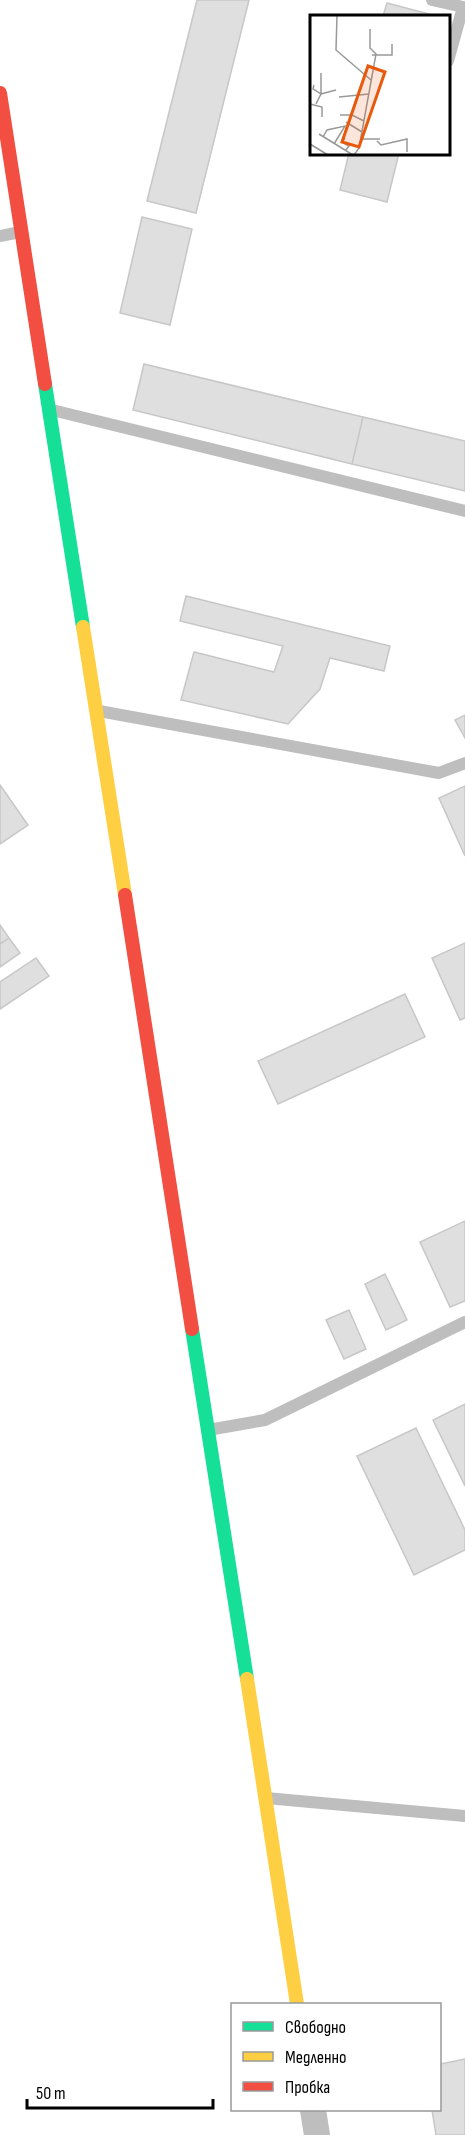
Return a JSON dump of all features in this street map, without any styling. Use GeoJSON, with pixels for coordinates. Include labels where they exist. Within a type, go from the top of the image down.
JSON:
{"type":"FeatureCollection","features":[{"type":"Feature","properties":{"kind":"street"},"geometry":{"type":"LineString","coordinates":[[0,93],[297,2003]]}},
{"type":"Feature","properties":{"kind":"street"},"geometry":{"type":"LineString","coordinates":[[313,2111],[317,2135]]}},
{"type":"Feature","properties":{"kind":"lane"},"geometry":{"type":"LineString","coordinates":[[432,0],[463,7],[450,54]]}},
{"type":"Feature","properties":{"kind":"lane"},"geometry":{"type":"LineString","coordinates":[[0,236],[21,231]]}},
{"type":"Feature","properties":{"kind":"lane"},"geometry":{"type":"LineString","coordinates":[[48,410],[465,511]]}},
{"type":"Feature","properties":{"kind":"lane"},"geometry":{"type":"LineString","coordinates":[[95,710],[439,773],[465,764]]}},
{"type":"Feature","properties":{"kind":"lane"},"geometry":{"type":"LineString","coordinates":[[207,1430],[265,1420],[465,1322]]}},
{"type":"Feature","properties":{"kind":"lane"},"geometry":{"type":"LineString","coordinates":[[265,1798],[465,1816]]}},
{"type":"Feature","properties":{"kind":"building"},"geometry":{"type":"Polygon","coordinates":[[[197,0],[249,0],[196,213],[147,201],[197,0]]]}},
{"type":"Feature","properties":{"kind":"building"},"geometry":{"type":"Polygon","coordinates":[[[387,3],[433,15],[383,15],[387,3]]]}},
{"type":"Feature","properties":{"kind":"building"},"geometry":{"type":"Polygon","coordinates":[[[349,154],[399,154],[387,202],[340,190],[349,154]]]}},
{"type":"Feature","properties":{"kind":"building"},"geometry":{"type":"Polygon","coordinates":[[[142,217],[192,229],[170,325],[120,313],[142,217]]]}},
{"type":"Feature","properties":{"kind":"building"},"geometry":{"type":"Polygon","coordinates":[[[144,364],[363,417],[352,464],[133,410],[144,364]]]}},
{"type":"Feature","properties":{"kind":"building"},"geometry":{"type":"Polygon","coordinates":[[[363,417],[465,441],[465,491],[352,464],[363,417]]]}},
{"type":"Feature","properties":{"kind":"building"},"geometry":{"type":"Polygon","coordinates":[[[186,596],[390,646],[384,671],[330,658],[320,689],[288,724],[181,700],[194,652],[274,672],[283,646],[180,621],[186,596]]]}},
{"type":"Feature","properties":{"kind":"building"},"geometry":{"type":"Polygon","coordinates":[[[465,715],[465,738],[455,720],[465,715]]]}},
{"type":"Feature","properties":{"kind":"building"},"geometry":{"type":"Polygon","coordinates":[[[0,785],[28,825],[0,844],[0,785]]]}},
{"type":"Feature","properties":{"kind":"building"},"geometry":{"type":"Polygon","coordinates":[[[465,786],[465,856],[439,798],[465,786]]]}},
{"type":"Feature","properties":{"kind":"building"},"geometry":{"type":"Polygon","coordinates":[[[0,925],[9,938],[0,944],[0,925]]]}},
{"type":"Feature","properties":{"kind":"building"},"geometry":{"type":"Polygon","coordinates":[[[9,938],[20,953],[0,967],[0,944],[9,938]]]}},
{"type":"Feature","properties":{"kind":"building"},"geometry":{"type":"Polygon","coordinates":[[[465,943],[465,1018],[460,1020],[432,958],[465,943]]]}},
{"type":"Feature","properties":{"kind":"building"},"geometry":{"type":"Polygon","coordinates":[[[36,958],[49,976],[0,1009],[0,982],[36,958]]]}},
{"type":"Feature","properties":{"kind":"building"},"geometry":{"type":"Polygon","coordinates":[[[405,994],[425,1037],[278,1104],[258,1061],[405,994]]]}},
{"type":"Feature","properties":{"kind":"building"},"geometry":{"type":"Polygon","coordinates":[[[465,1221],[465,1301],[450,1307],[420,1242],[465,1221]]]}},
{"type":"Feature","properties":{"kind":"building"},"geometry":{"type":"Polygon","coordinates":[[[385,1274],[407,1320],[386,1330],[365,1284],[385,1274]]]}},
{"type":"Feature","properties":{"kind":"building"},"geometry":{"type":"Polygon","coordinates":[[[349,1310],[366,1349],[344,1359],[326,1320],[349,1310]]]}},
{"type":"Feature","properties":{"kind":"building"},"geometry":{"type":"Polygon","coordinates":[[[465,1404],[465,1486],[433,1420],[465,1404]]]}},
{"type":"Feature","properties":{"kind":"building"},"geometry":{"type":"Polygon","coordinates":[[[416,1428],[465,1530],[465,1550],[414,1575],[357,1456],[416,1428]]]}},
{"type":"Feature","properties":{"kind":"building"},"geometry":{"type":"Polygon","coordinates":[[[465,2059],[465,2135],[436,2135],[432,2111],[441,2111],[441,2064],[465,2059]]]}},
{"type":"Feature","properties":{"kind":"traffic: fast"},"geometry":{"type":"LineString","coordinates":[[45,384],[83,627]]}},
{"type":"Feature","properties":{"kind":"traffic: fast"},"geometry":{"type":"LineString","coordinates":[[192,1329],[247,1679]]}},
{"type":"Feature","properties":{"kind":"traffic: slow"},"geometry":{"type":"LineString","coordinates":[[83,627],[125,895]]}},
{"type":"Feature","properties":{"kind":"traffic: slow"},"geometry":{"type":"LineString","coordinates":[[247,1679],[297,2003]]}},
{"type":"Feature","properties":{"kind":"traffic: jam"},"geometry":{"type":"LineString","coordinates":[[0,93],[45,384]]}},
{"type":"Feature","properties":{"kind":"traffic: jam"},"geometry":{"type":"LineString","coordinates":[[125,895],[192,1329]]}}]}
